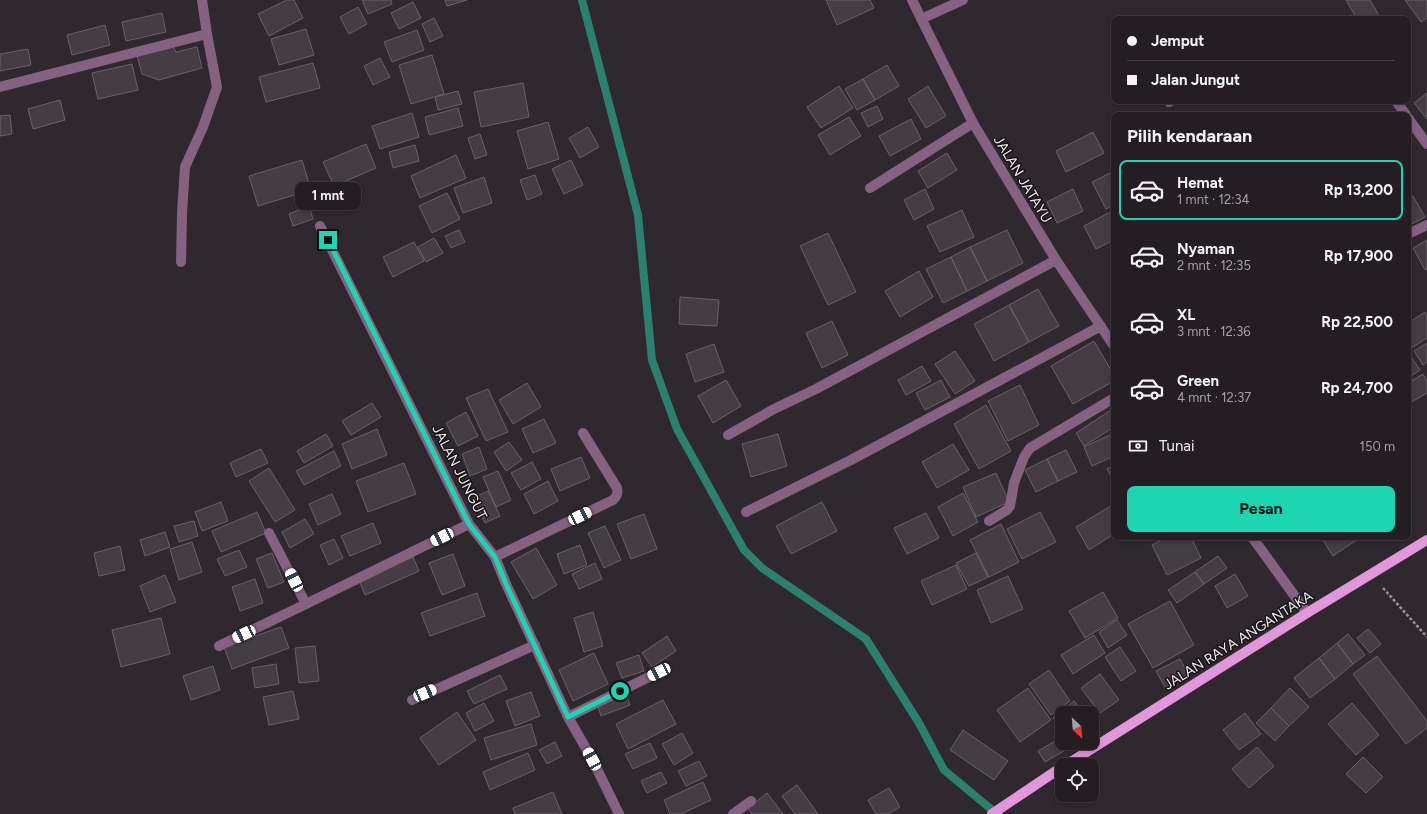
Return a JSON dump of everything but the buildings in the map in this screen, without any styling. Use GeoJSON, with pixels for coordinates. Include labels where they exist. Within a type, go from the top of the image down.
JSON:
{"type":"FeatureCollection","features":[{"type":"Feature","properties":{"kind":"main road","name":"JALAN RAYA ANGANTAKA"},"geometry":{"type":"LineString","coordinates":[[1077,758],[1371,573],[1427,540]]}},
{"type":"Feature","properties":{"kind":"main road"},"geometry":{"type":"LineString","coordinates":[[992,814],[1028,788],[1055,771]]}},
{"type":"Feature","properties":{"kind":"street"},"geometry":{"type":"LineString","coordinates":[[181,262],[185,167],[203,126],[217,88],[202,0]]}},
{"type":"Feature","properties":{"kind":"street","name":"JALAN JATAYU"},"geometry":{"type":"LineString","coordinates":[[912,0],[920,19],[943,61],[973,124],[1056,260],[1111,341]]}},
{"type":"Feature","properties":{"kind":"street"},"geometry":{"type":"LineString","coordinates":[[920,19],[963,0]]}},
{"type":"Feature","properties":{"kind":"street"},"geometry":{"type":"LineString","coordinates":[[0,87],[207,34]]}},
{"type":"Feature","properties":{"kind":"street"},"geometry":{"type":"LineString","coordinates":[[1411,122],[1427,144]]}},
{"type":"Feature","properties":{"kind":"street"},"geometry":{"type":"LineString","coordinates":[[870,188],[973,124]]}},
{"type":"Feature","properties":{"kind":"street"},"geometry":{"type":"LineString","coordinates":[[1411,233],[1427,225]]}},
{"type":"Feature","properties":{"kind":"street","name":"JALAN JUNGUT"},"geometry":{"type":"LineString","coordinates":[[320,226],[469,524],[495,557],[568,717],[592,759],[619,814]]}},
{"type":"Feature","properties":{"kind":"street"},"geometry":{"type":"LineString","coordinates":[[728,435],[774,408],[816,389],[1056,260]]}},
{"type":"Feature","properties":{"kind":"street"},"geometry":{"type":"LineString","coordinates":[[746,512],[831,470],[1101,326]]}},
{"type":"Feature","properties":{"kind":"street"},"geometry":{"type":"LineString","coordinates":[[989,521],[1007,510],[1010,506],[1014,483],[1024,457],[1030,448],[1111,400]]}},
{"type":"Feature","properties":{"kind":"street"},"geometry":{"type":"LineString","coordinates":[[495,557],[613,500],[617,496],[617,488],[582,433]]}},
{"type":"Feature","properties":{"kind":"street"},"geometry":{"type":"LineString","coordinates":[[218,646],[469,524]]}},
{"type":"Feature","properties":{"kind":"street"},"geometry":{"type":"LineString","coordinates":[[269,533],[306,604]]}},
{"type":"Feature","properties":{"kind":"street"},"geometry":{"type":"LineString","coordinates":[[1254,540],[1307,613]]}},
{"type":"Feature","properties":{"kind":"street"},"geometry":{"type":"LineString","coordinates":[[412,700],[535,645]]}},
{"type":"Feature","properties":{"kind":"street"},"geometry":{"type":"LineString","coordinates":[[568,717],[659,672]]}},
{"type":"Feature","properties":{"kind":"street"},"geometry":{"type":"LineString","coordinates":[[733,814],[751,801]]}},
{"type":"Feature","properties":{"kind":"path"},"geometry":{"type":"LineString","coordinates":[[1371,573],[1427,637]]}},
{"type":"Feature","properties":{"kind":"waterway"},"geometry":{"type":"LineString","coordinates":[[582,0],[638,215],[652,360],[677,429],[744,550],[762,568],[866,639],[919,723],[944,770],[997,814]]}},
{"type":"Feature","properties":{"kind":"route"},"geometry":{"type":"LineString","coordinates":[[328,240],[469,524],[495,557],[568,717],[620,691]]}}]}
